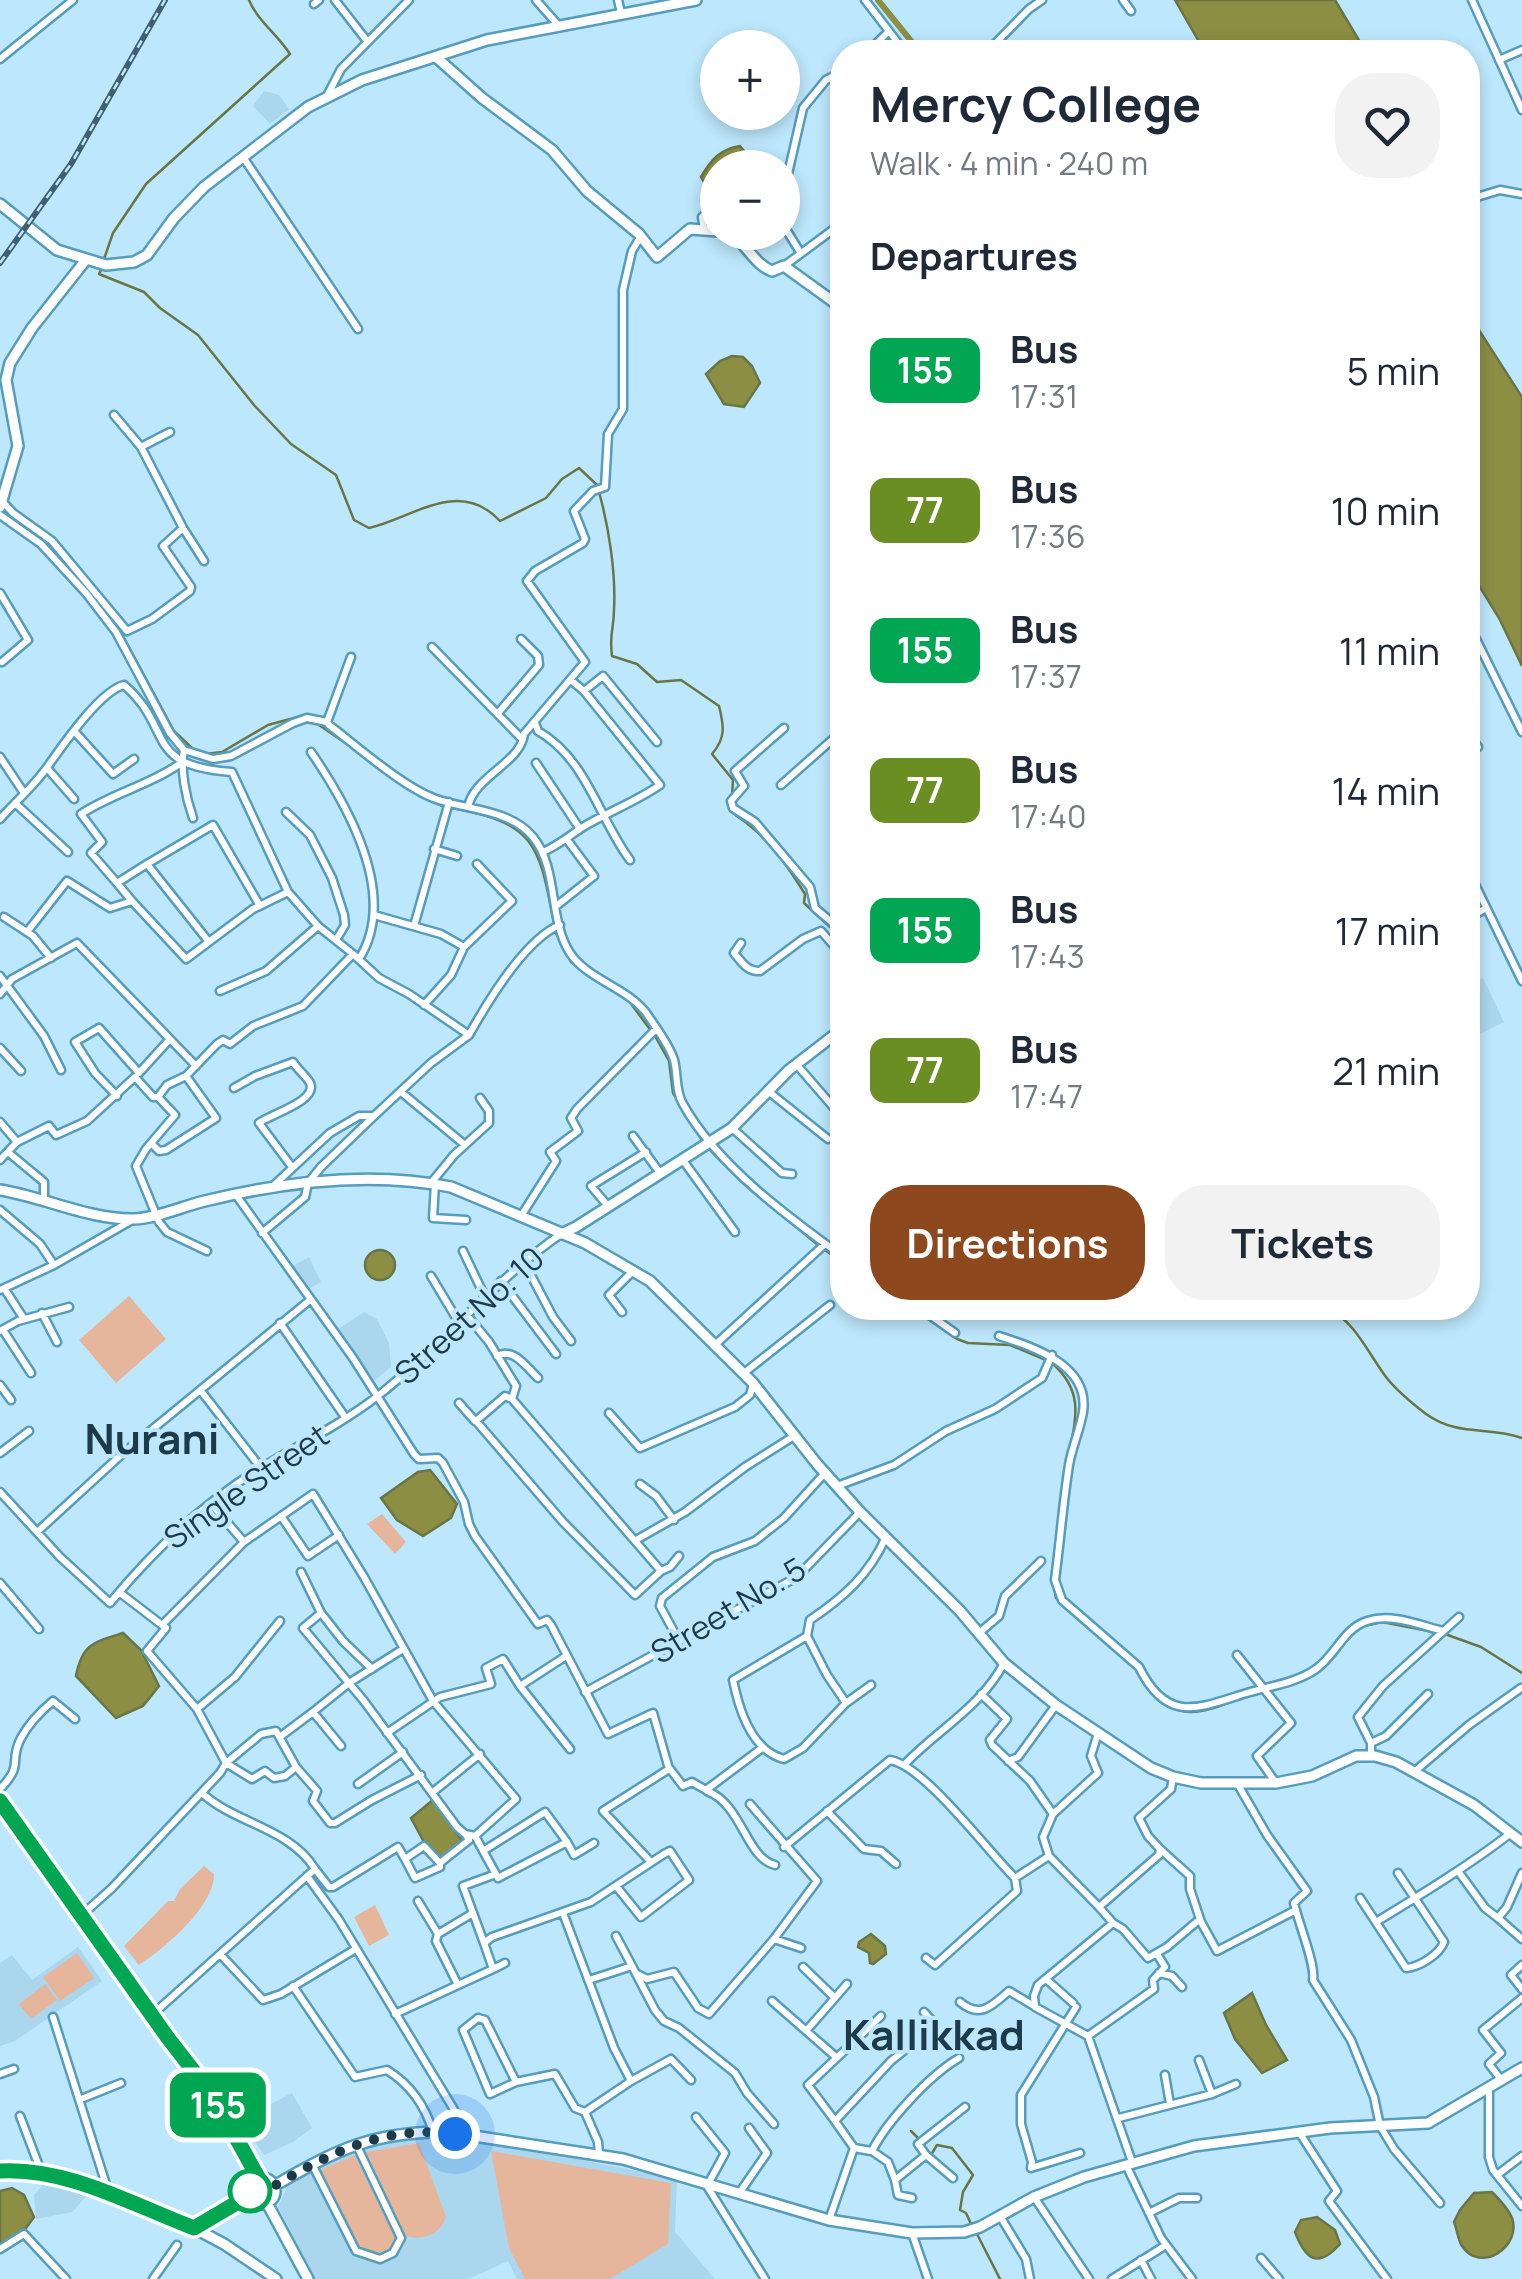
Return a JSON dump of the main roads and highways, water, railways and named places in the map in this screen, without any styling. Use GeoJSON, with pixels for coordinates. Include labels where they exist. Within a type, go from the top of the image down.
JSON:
{"type":"FeatureCollection","features":[{"type":"Feature","properties":{"kind":"main road"},"geometry":{"type":"LineString","coordinates":[[0,204],[57,250],[85,261],[117,265],[147,256],[190,200],[292,118],[362,80],[487,40],[696,0]]}},
{"type":"Feature","properties":{"kind":"main road"},"geometry":{"type":"LineString","coordinates":[[436,57],[482,98],[552,150],[587,191],[641,236],[657,258],[690,229],[700,229]]}},
{"type":"Feature","properties":{"kind":"main road"},"geometry":{"type":"LineString","coordinates":[[748,250],[764,268],[772,271],[784,266],[830,299]]}},
{"type":"Feature","properties":{"kind":"main road"},"geometry":{"type":"LineString","coordinates":[[1,505],[18,446],[6,380],[10,363],[32,328],[85,261]]}},
{"type":"Feature","properties":{"kind":"main road"},"geometry":{"type":"LineString","coordinates":[[561,1234],[732,1128],[767,1090],[830,1039]]}},
{"type":"Feature","properties":{"kind":"main road"},"geometry":{"type":"LineString","coordinates":[[0,1190],[136,1219],[271,1188],[376,1178],[451,1187],[521,1216],[650,1280],[744,1372],[825,1473],[1004,1663],[1056,1705],[1151,1768],[1200,1783],[1276,1783],[1312,1776],[1356,1756],[1370,1756],[1396,1762],[1474,1805],[1522,1842]]}},
{"type":"Feature","properties":{"kind":"main road"},"geometry":{"type":"LineString","coordinates":[[0,1802],[213,2096],[259,2179]]}},
{"type":"Feature","properties":{"kind":"main road"},"geometry":{"type":"LineString","coordinates":[[274,2186],[355,2143],[433,2132],[623,2159],[829,2220],[912,2233],[964,2232],[1034,2197],[1129,2163],[1194,2146],[1299,2131],[1428,2123],[1522,2068]]}},
{"type":"Feature","properties":{"kind":"main road"},"geometry":{"type":"LineString","coordinates":[[0,2171],[42,2174],[110,2195],[194,2228],[276,2279]]}},
{"type":"Feature","properties":{"kind":"main road"},"geometry":{"type":"LineString","coordinates":[[250,2195],[252,2183],[266,2179],[274,2186],[274,2194],[267,2203]]}},
{"type":"Feature","properties":{"kind":"main road"},"geometry":{"type":"LineString","coordinates":[[250,2195],[259,2203],[267,2203]]}},
{"type":"Feature","properties":{"kind":"main road"},"geometry":{"type":"LineString","coordinates":[[194,2228],[250,2195]]}},
{"type":"Feature","properties":{"kind":"main road"},"geometry":{"type":"LineString","coordinates":[[267,2203],[308,2279]]}},
{"type":"Feature","properties":{"kind":"waterway"},"geometry":{"type":"LineString","coordinates":[[104,259],[113,233],[146,184],[290,54],[249,0]]}},
{"type":"Feature","properties":{"kind":"waterway"},"geometry":{"type":"LineString","coordinates":[[878,0],[910,40]]}},
{"type":"Feature","properties":{"kind":"waterway"},"geometry":{"type":"LineString","coordinates":[[101,270],[99,274],[144,292],[198,335],[291,444],[336,475],[354,520],[369,528],[452,501],[484,508],[500,521],[546,498],[562,479],[579,468],[597,485]]}},
{"type":"Feature","properties":{"kind":"waterway"},"geometry":{"type":"LineString","coordinates":[[599,492],[613,566],[612,656],[637,664],[657,682],[681,680],[719,706],[723,731],[712,754],[733,780],[732,796]]}},
{"type":"Feature","properties":{"kind":"waterway"},"geometry":{"type":"LineString","coordinates":[[1,510],[20,522]]}},
{"type":"Feature","properties":{"kind":"waterway"},"geometry":{"type":"LineString","coordinates":[[38,535],[74,573]]}},
{"type":"Feature","properties":{"kind":"waterway"},"geometry":{"type":"LineString","coordinates":[[117,625],[174,731],[193,749]]}},
{"type":"Feature","properties":{"kind":"waterway"},"geometry":{"type":"LineString","coordinates":[[205,754],[222,752],[268,725],[305,715]]}},
{"type":"Feature","properties":{"kind":"waterway"},"geometry":{"type":"LineString","coordinates":[[319,725],[363,755]]}},
{"type":"Feature","properties":{"kind":"waterway"},"geometry":{"type":"LineString","coordinates":[[418,794],[442,806]]}},
{"type":"Feature","properties":{"kind":"waterway"},"geometry":{"type":"LineString","coordinates":[[728,803],[780,857],[805,894],[804,903],[830,927]]}},
{"type":"Feature","properties":{"kind":"waterway"},"geometry":{"type":"LineString","coordinates":[[452,808],[502,821],[529,842],[544,875],[554,923]]}},
{"type":"Feature","properties":{"kind":"waterway"},"geometry":{"type":"LineString","coordinates":[[555,931],[571,962],[589,975]]}},
{"type":"Feature","properties":{"kind":"waterway"},"geometry":{"type":"LineString","coordinates":[[600,982],[629,1001],[649,1028]]}},
{"type":"Feature","properties":{"kind":"waterway"},"geometry":{"type":"LineString","coordinates":[[655,1036],[669,1061],[673,1093],[703,1142]]}},
{"type":"Feature","properties":{"kind":"waterway"},"geometry":{"type":"LineString","coordinates":[[708,1148],[744,1184],[818,1245]]}},
{"type":"Feature","properties":{"kind":"waterway"},"geometry":{"type":"LineString","coordinates":[[825,1250],[830,1254]]}},
{"type":"Feature","properties":{"kind":"waterway"},"geometry":{"type":"LineString","coordinates":[[929,1320],[968,1343],[1010,1345],[1046,1360]]}},
{"type":"Feature","properties":{"kind":"waterway"},"geometry":{"type":"LineString","coordinates":[[1345,1320],[1390,1382],[1426,1414],[1450,1426],[1522,1438]]}},
{"type":"Feature","properties":{"kind":"waterway"},"geometry":{"type":"LineString","coordinates":[[1053,1364],[1073,1393],[1070,1449]]}},
{"type":"Feature","properties":{"kind":"waterway"},"geometry":{"type":"LineString","coordinates":[[1056,1548],[1062,1496]]}},
{"type":"Feature","properties":{"kind":"waterway"},"geometry":{"type":"LineString","coordinates":[[1053,1580],[1056,1598],[1069,1610]]}},
{"type":"Feature","properties":{"kind":"waterway"},"geometry":{"type":"LineString","coordinates":[[1364,1626],[1382,1622],[1434,1632]]}},
{"type":"Feature","properties":{"kind":"waterway"},"geometry":{"type":"LineString","coordinates":[[1442,1633],[1481,1647],[1522,1673]]}},
{"type":"Feature","properties":{"kind":"waterway"},"geometry":{"type":"LineString","coordinates":[[1129,1661],[1156,1693],[1177,1710],[1204,1710],[1246,1696]]}},
{"type":"Feature","properties":{"kind":"waterway"},"geometry":{"type":"LineString","coordinates":[[911,2131],[917,2137]]}},
{"type":"Feature","properties":{"kind":"waterway"},"geometry":{"type":"LineString","coordinates":[[924,2146],[931,2155],[937,2145],[952,2148],[973,2175],[963,2192],[960,2210],[972,2226]]}},
{"type":"Feature","properties":{"kind":"waterway"},"geometry":{"type":"LineString","coordinates":[[977,2234],[1000,2279]]}},
{"type":"Feature","properties":{"kind":"railway"},"geometry":{"type":"LineString","coordinates":[[0,263],[71,164],[165,0]]}},
{"type":"Feature","properties":{"kind":"district","name":"Nurani"},"geometry":{"type":"Point","coordinates":[152,1438]}},
{"type":"Feature","properties":{"kind":"district","name":"Kallikkad"},"geometry":{"type":"Point","coordinates":[934,2034]}}]}
